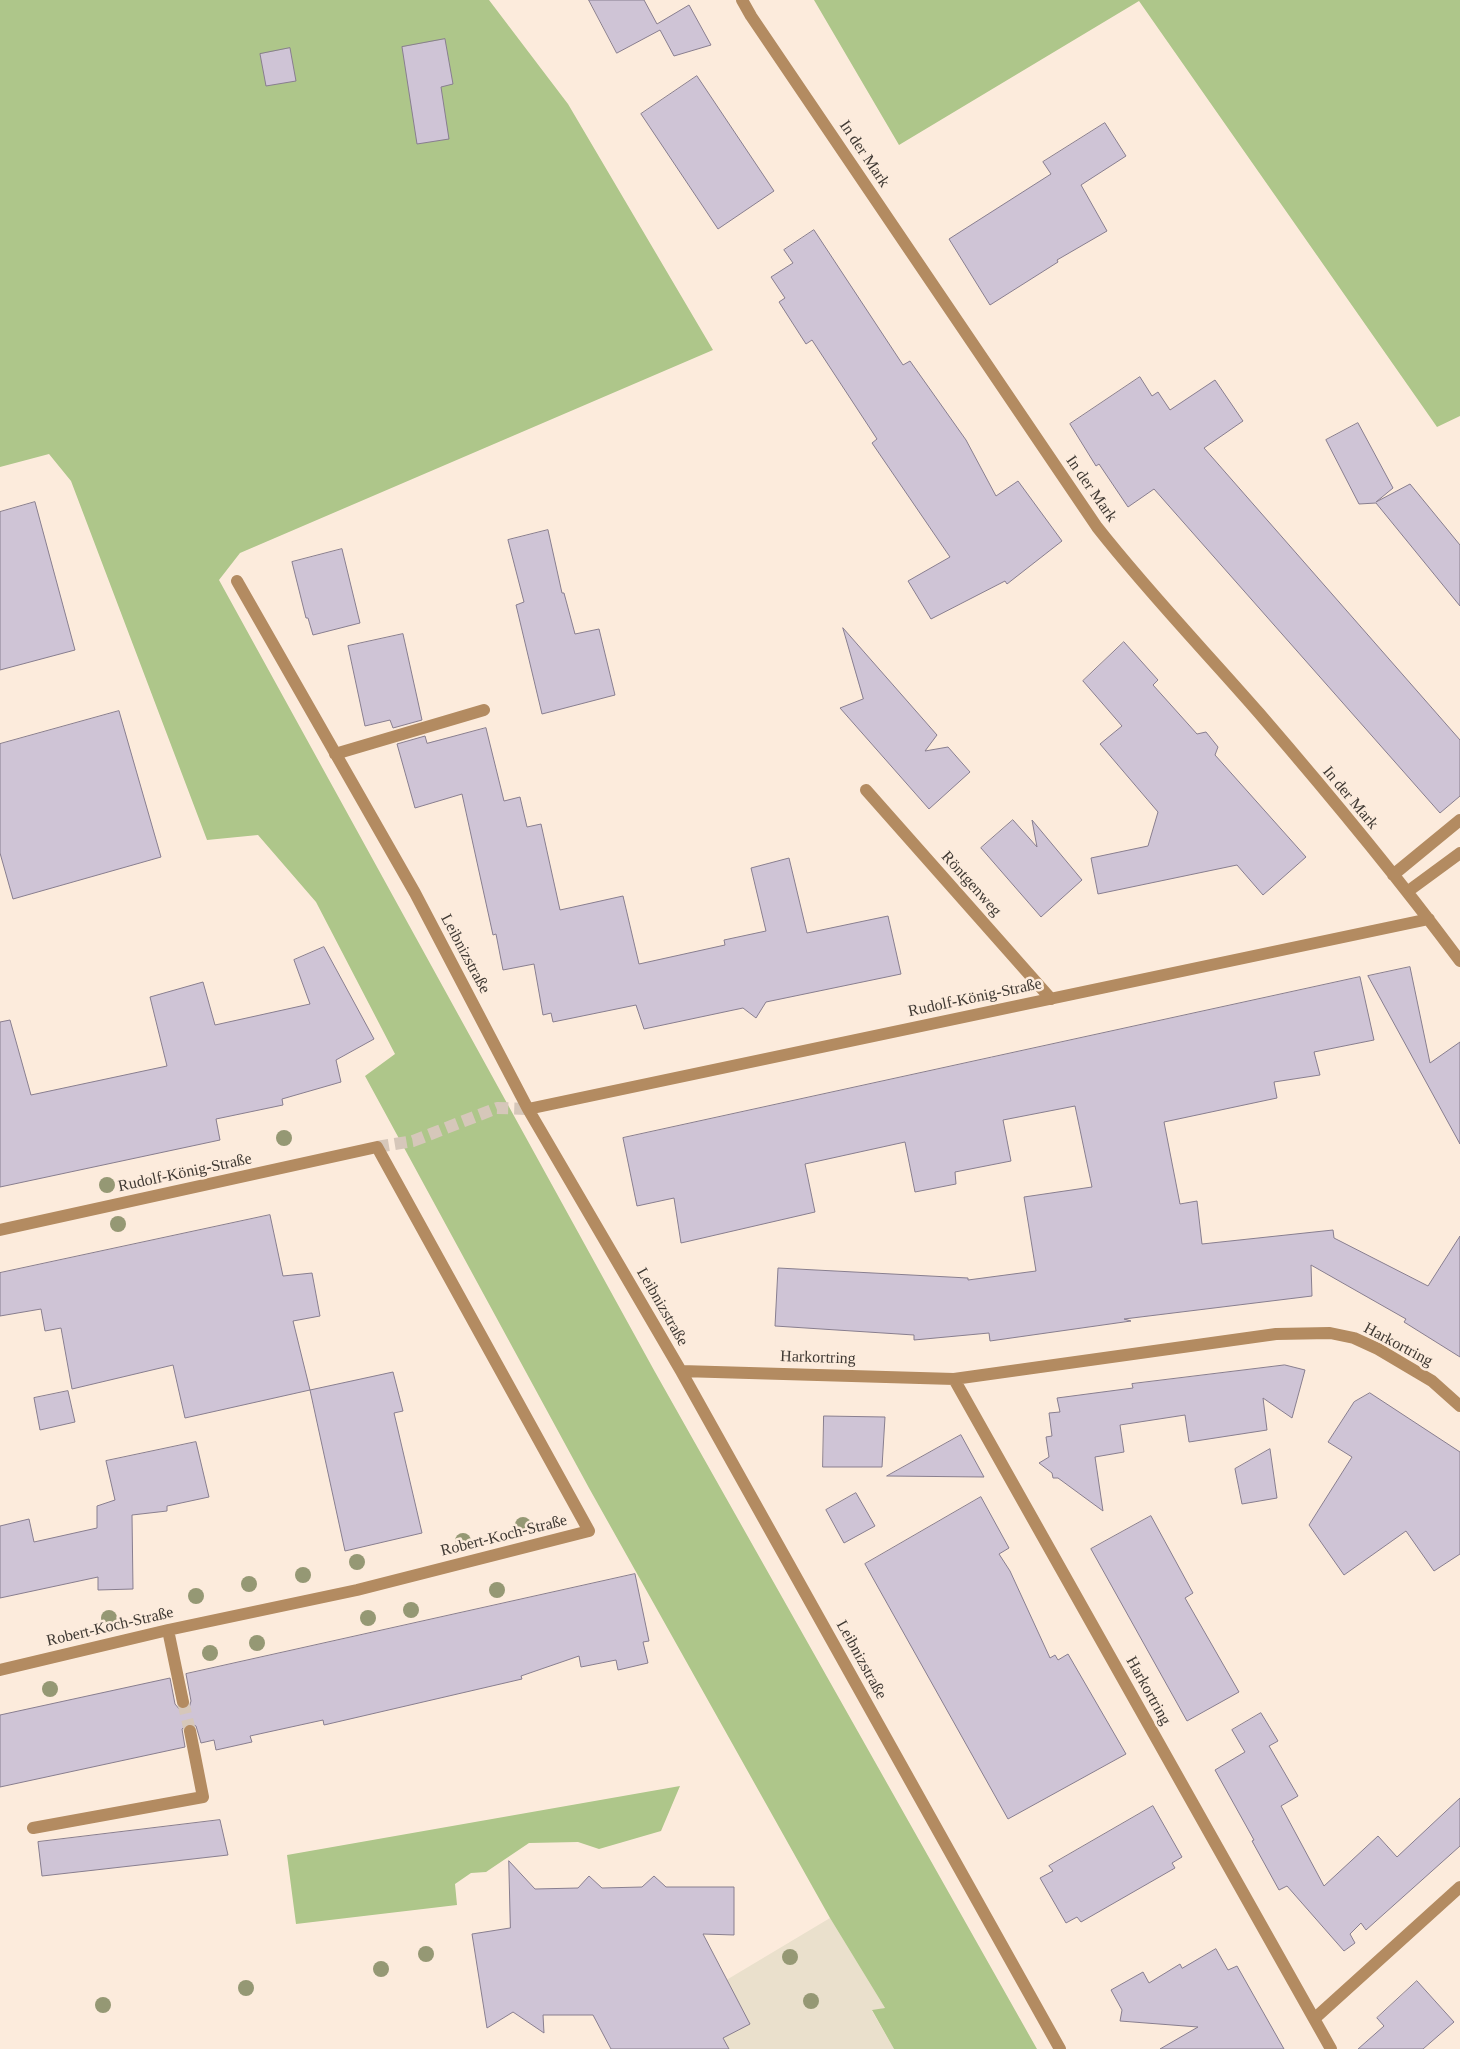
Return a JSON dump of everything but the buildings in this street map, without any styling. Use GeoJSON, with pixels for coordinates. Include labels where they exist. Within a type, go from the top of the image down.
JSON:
{"type":"FeatureCollection","features":[{"type":"Feature","properties":{"kind":"street","name":"In der Mark"},"geometry":{"type":"LineString","coordinates":[[742,0],[1097,527],[1126,563],[1260,714],[1429,918],[1460,961]]}},
{"type":"Feature","properties":{"kind":"street","name":"Leibnizstraße"},"geometry":{"type":"LineString","coordinates":[[237,581],[414,893],[528,1109],[681,1371],[1060,2049]]}},
{"type":"Feature","properties":{"kind":"street"},"geometry":{"type":"LineString","coordinates":[[335,754],[484,710]]}},
{"type":"Feature","properties":{"kind":"street","name":"Röntgenweg"},"geometry":{"type":"LineString","coordinates":[[866,790],[1051,999]]}},
{"type":"Feature","properties":{"kind":"street"},"geometry":{"type":"LineString","coordinates":[[1393,875],[1460,820]]}},
{"type":"Feature","properties":{"kind":"street"},"geometry":{"type":"LineString","coordinates":[[1407,892],[1460,853]]}},
{"type":"Feature","properties":{"kind":"street","name":"Rudolf-König-Straße"},"geometry":{"type":"LineString","coordinates":[[528,1109],[1429,918]]}},
{"type":"Feature","properties":{"kind":"street","name":"Rudolf-König-Straße"},"geometry":{"type":"LineString","coordinates":[[0,1230],[377,1147]]}},
{"type":"Feature","properties":{"kind":"street","name":"Robert-Koch-Straße"},"geometry":{"type":"LineString","coordinates":[[0,1670],[168,1630],[357,1590],[589,1530],[377,1147]]}},
{"type":"Feature","properties":{"kind":"street","name":"Harkortring"},"geometry":{"type":"LineString","coordinates":[[681,1371],[954,1378],[1276,1334],[1330,1333],[1354,1338],[1385,1353],[1432,1381],[1460,1406]]}},
{"type":"Feature","properties":{"kind":"street","name":"Harkortring"},"geometry":{"type":"LineString","coordinates":[[954,1378],[1331,2049]]}},
{"type":"Feature","properties":{"kind":"street"},"geometry":{"type":"LineString","coordinates":[[168,1630],[183,1702]]}},
{"type":"Feature","properties":{"kind":"street"},"geometry":{"type":"LineString","coordinates":[[33,1828],[203,1797],[190,1731]]}},
{"type":"Feature","properties":{"kind":"street"},"geometry":{"type":"LineString","coordinates":[[1314,2019],[1460,1887]]}},
{"type":"Feature","properties":{"kind":"shaded area"},"geometry":{"type":"Polygon","coordinates":[[[830,1918],[885,2008],[872,2011],[894,2049],[611,2049],[830,1918]]]}},
{"type":"Feature","properties":{"kind":"green space"},"geometry":{"type":"Polygon","coordinates":[[[0,0],[489,0],[568,104],[713,350],[240,553],[219,580],[655,1372],[1037,2049],[894,2049],[872,2010],[885,2008],[830,1918],[589,1488],[365,1076],[395,1054],[316,902],[258,835],[207,840],[71,481],[49,454],[0,467],[0,0]]]}},
{"type":"Feature","properties":{"kind":"green space"},"geometry":{"type":"Polygon","coordinates":[[[814,0],[1460,0],[1460,416],[1437,427],[1139,1],[899,145],[814,0]]]}},
{"type":"Feature","properties":{"kind":"green space"},"geometry":{"type":"Polygon","coordinates":[[[680,1786],[661,1831],[599,1849],[578,1842],[529,1843],[486,1872],[471,1873],[455,1884],[457,1905],[296,1924],[287,1855],[680,1786]]]}},
{"type":"Feature","properties":{"kind":"tunnel"},"geometry":{"type":"LineString","coordinates":[[377,1147],[413,1141],[497,1108],[528,1109]]}},
{"type":"Feature","properties":{"kind":"tunnel"},"geometry":{"type":"LineString","coordinates":[[183,1702],[190,1731]]}}]}
